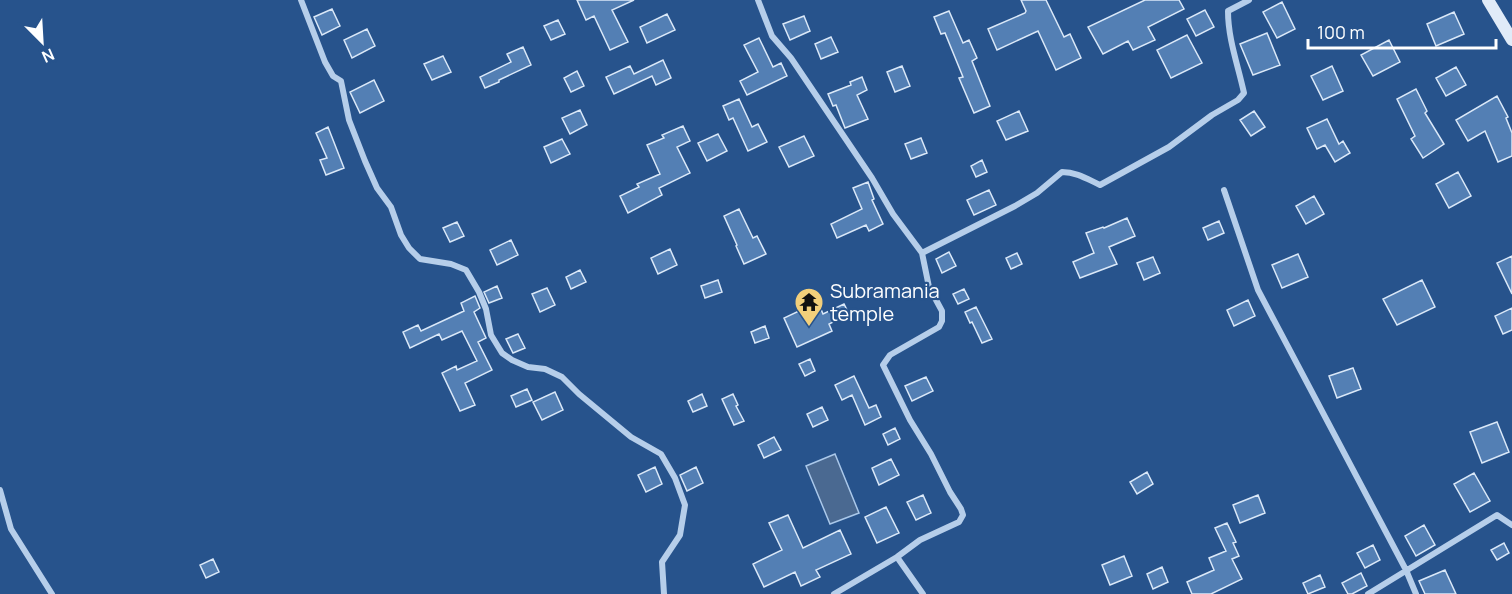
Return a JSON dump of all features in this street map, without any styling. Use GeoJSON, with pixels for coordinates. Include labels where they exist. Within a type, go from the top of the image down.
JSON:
{"type":"FeatureCollection","features":[{"type":"Feature","properties":{"kind":"main road"},"geometry":{"type":"LineString","coordinates":[[1488,0],[1512,40]]}},
{"type":"Feature","properties":{"kind":"street"},"geometry":{"type":"LineString","coordinates":[[301,0],[325,62],[333,76],[341,81],[349,120],[365,161],[377,188],[391,207],[398,221],[401,235],[409,248],[420,259],[451,264],[466,270],[479,292],[486,309],[491,335],[502,353],[528,367],[545,369],[562,377],[579,394],[631,436],[661,454],[675,478],[685,505],[680,535],[662,562],[664,594]]}},
{"type":"Feature","properties":{"kind":"street"},"geometry":{"type":"LineString","coordinates":[[758,0],[772,36],[791,58],[878,187],[893,214],[922,253],[930,287],[942,311],[942,321],[939,327],[890,355],[883,365],[910,420],[932,454],[963,515],[959,522],[920,540],[897,557],[834,594]]}},
{"type":"Feature","properties":{"kind":"street"},"geometry":{"type":"LineString","coordinates":[[922,253],[1015,206],[1037,193],[1062,171],[1082,175],[1100,185],[1169,147],[1212,115],[1238,100],[1244,93],[1231,44],[1228,10],[1249,0]]}},
{"type":"Feature","properties":{"kind":"street"},"geometry":{"type":"LineString","coordinates":[[1224,190],[1258,290],[1406,570],[1416,594]]}},
{"type":"Feature","properties":{"kind":"street"},"geometry":{"type":"LineString","coordinates":[[0,490],[11,530],[52,594]]}},
{"type":"Feature","properties":{"kind":"street"},"geometry":{"type":"LineString","coordinates":[[1368,594],[1497,515],[1512,525]]}},
{"type":"Feature","properties":{"kind":"street"},"geometry":{"type":"LineString","coordinates":[[897,557],[923,594]]}},
{"type":"Feature","properties":{"kind":"water"},"geometry":{"type":"Polygon","coordinates":[[[835,454],[859,513],[830,524],[806,466],[835,454]]]}},
{"type":"Feature","properties":{"kind":"building"},"geometry":{"type":"Polygon","coordinates":[[[577,0],[634,0],[612,10],[628,42],[610,50],[594,16],[586,20],[577,0]]]}},
{"type":"Feature","properties":{"kind":"building"},"geometry":{"type":"Polygon","coordinates":[[[1021,0],[1046,0],[1064,37],[1070,34],[1081,58],[1056,70],[1038,31],[997,50],[988,29],[1025,13],[1021,0]]]}},
{"type":"Feature","properties":{"kind":"building"},"geometry":{"type":"Polygon","coordinates":[[[1145,0],[1179,0],[1184,9],[1148,27],[1155,40],[1133,50],[1128,41],[1103,54],[1088,27],[1145,0]]]}},
{"type":"Feature","properties":{"kind":"building"},"geometry":{"type":"Polygon","coordinates":[[[1282,2],[1295,29],[1277,38],[1263,12],[1282,2]]]}},
{"type":"Feature","properties":{"kind":"building"},"geometry":{"type":"Polygon","coordinates":[[[332,9],[340,26],[322,35],[314,17],[332,9]]]}},
{"type":"Feature","properties":{"kind":"building"},"geometry":{"type":"Polygon","coordinates":[[[1205,10],[1214,27],[1196,36],[1187,19],[1205,10]]]}},
{"type":"Feature","properties":{"kind":"building"},"geometry":{"type":"Polygon","coordinates":[[[949,11],[963,43],[969,40],[977,58],[972,61],[990,106],[974,113],[959,78],[963,77],[945,33],[941,34],[934,17],[949,11]]]}},
{"type":"Feature","properties":{"kind":"building"},"geometry":{"type":"Polygon","coordinates":[[[1454,12],[1464,34],[1436,46],[1427,24],[1454,12]]]}},
{"type":"Feature","properties":{"kind":"building"},"geometry":{"type":"Polygon","coordinates":[[[667,14],[675,30],[647,43],[640,27],[667,14]]]}},
{"type":"Feature","properties":{"kind":"building"},"geometry":{"type":"Polygon","coordinates":[[[804,16],[810,31],[790,40],[783,24],[804,16]]]}},
{"type":"Feature","properties":{"kind":"building"},"geometry":{"type":"Polygon","coordinates":[[[558,20],[565,34],[551,40],[544,26],[558,20]]]}},
{"type":"Feature","properties":{"kind":"building"},"geometry":{"type":"Polygon","coordinates":[[[367,29],[375,46],[352,58],[344,40],[367,29]]]}},
{"type":"Feature","properties":{"kind":"building"},"geometry":{"type":"Polygon","coordinates":[[[1267,33],[1280,65],[1253,75],[1240,44],[1267,33]]]}},
{"type":"Feature","properties":{"kind":"building"},"geometry":{"type":"Polygon","coordinates":[[[1187,35],[1202,63],[1171,78],[1157,50],[1187,35]]]}},
{"type":"Feature","properties":{"kind":"building"},"geometry":{"type":"Polygon","coordinates":[[[831,37],[838,52],[821,59],[815,44],[831,37]]]}},
{"type":"Feature","properties":{"kind":"building"},"geometry":{"type":"Polygon","coordinates":[[[759,38],[773,67],[781,63],[787,76],[747,95],[740,81],[758,72],[744,45],[759,38]]]}},
{"type":"Feature","properties":{"kind":"building"},"geometry":{"type":"Polygon","coordinates":[[[1389,40],[1400,62],[1373,76],[1361,55],[1389,40]]]}},
{"type":"Feature","properties":{"kind":"building"},"geometry":{"type":"Polygon","coordinates":[[[523,47],[531,65],[485,88],[480,77],[511,62],[507,54],[523,47]]]}},
{"type":"Feature","properties":{"kind":"building"},"geometry":{"type":"Polygon","coordinates":[[[443,56],[451,72],[432,80],[424,64],[443,56]]]}},
{"type":"Feature","properties":{"kind":"building"},"geometry":{"type":"Polygon","coordinates":[[[663,60],[671,78],[656,85],[652,76],[614,94],[606,77],[630,66],[634,74],[663,60]]]}},
{"type":"Feature","properties":{"kind":"building"},"geometry":{"type":"Polygon","coordinates":[[[902,66],[910,86],[895,92],[887,72],[902,66]]]}},
{"type":"Feature","properties":{"kind":"building"},"geometry":{"type":"Polygon","coordinates":[[[1332,66],[1343,91],[1323,100],[1311,76],[1332,66]]]}},
{"type":"Feature","properties":{"kind":"building"},"geometry":{"type":"Polygon","coordinates":[[[1456,67],[1466,85],[1446,96],[1436,78],[1456,67]]]}},
{"type":"Feature","properties":{"kind":"building"},"geometry":{"type":"Polygon","coordinates":[[[577,71],[584,86],[571,92],[564,78],[577,71]]]}},
{"type":"Feature","properties":{"kind":"building"},"geometry":{"type":"Polygon","coordinates":[[[862,77],[867,90],[857,95],[868,119],[845,128],[836,105],[833,106],[828,94],[851,85],[850,82],[862,77]]]}},
{"type":"Feature","properties":{"kind":"building"},"geometry":{"type":"Polygon","coordinates":[[[374,80],[384,101],[360,113],[350,92],[374,80]]]}},
{"type":"Feature","properties":{"kind":"building"},"geometry":{"type":"Polygon","coordinates":[[[1416,89],[1427,111],[1425,113],[1444,144],[1423,158],[1411,139],[1415,136],[1397,99],[1416,89]]]}},
{"type":"Feature","properties":{"kind":"building"},"geometry":{"type":"Polygon","coordinates":[[[1497,96],[1508,117],[1506,118],[1512,133],[1512,156],[1498,162],[1485,131],[1468,141],[1456,120],[1497,96]]]}},
{"type":"Feature","properties":{"kind":"building"},"geometry":{"type":"Polygon","coordinates":[[[739,99],[752,127],[758,124],[767,142],[748,151],[733,118],[729,120],[723,106],[739,99]]]}},
{"type":"Feature","properties":{"kind":"building"},"geometry":{"type":"Polygon","coordinates":[[[580,110],[587,125],[570,134],[562,118],[580,110]]]}},
{"type":"Feature","properties":{"kind":"building"},"geometry":{"type":"Polygon","coordinates":[[[1019,111],[1028,131],[1006,140],[997,121],[1019,111]]]}},
{"type":"Feature","properties":{"kind":"building"},"geometry":{"type":"Polygon","coordinates":[[[1254,111],[1265,127],[1251,136],[1240,120],[1254,111]]]}},
{"type":"Feature","properties":{"kind":"building"},"geometry":{"type":"Polygon","coordinates":[[[1327,119],[1339,144],[1343,141],[1350,153],[1335,162],[1325,145],[1317,149],[1307,128],[1327,119]]]}},
{"type":"Feature","properties":{"kind":"building"},"geometry":{"type":"Polygon","coordinates":[[[683,126],[690,141],[677,147],[690,173],[659,188],[662,195],[628,213],[620,196],[639,187],[637,184],[660,174],[647,145],[664,138],[662,135],[683,126]]]}},
{"type":"Feature","properties":{"kind":"building"},"geometry":{"type":"Polygon","coordinates":[[[328,127],[344,168],[326,175],[320,160],[327,158],[316,133],[328,127]]]}},
{"type":"Feature","properties":{"kind":"building"},"geometry":{"type":"Polygon","coordinates":[[[718,134],[727,151],[707,161],[698,143],[718,134]]]}},
{"type":"Feature","properties":{"kind":"building"},"geometry":{"type":"Polygon","coordinates":[[[804,136],[814,156],[789,167],[779,147],[804,136]]]}},
{"type":"Feature","properties":{"kind":"building"},"geometry":{"type":"Polygon","coordinates":[[[921,138],[927,153],[911,159],[905,144],[921,138]]]}},
{"type":"Feature","properties":{"kind":"building"},"geometry":{"type":"Polygon","coordinates":[[[562,139],[570,154],[551,163],[544,147],[562,139]]]}},
{"type":"Feature","properties":{"kind":"building"},"geometry":{"type":"Polygon","coordinates":[[[982,160],[987,172],[976,177],[971,166],[982,160]]]}},
{"type":"Feature","properties":{"kind":"building"},"geometry":{"type":"Polygon","coordinates":[[[1458,172],[1471,196],[1449,208],[1436,184],[1458,172]]]}},
{"type":"Feature","properties":{"kind":"building"},"geometry":{"type":"Polygon","coordinates":[[[868,182],[874,199],[872,200],[883,224],[869,231],[866,225],[837,238],[831,224],[862,209],[853,188],[868,182]]]}},
{"type":"Feature","properties":{"kind":"building"},"geometry":{"type":"Polygon","coordinates":[[[989,190],[996,205],[974,215],[967,200],[989,190]]]}},
{"type":"Feature","properties":{"kind":"building"},"geometry":{"type":"Polygon","coordinates":[[[1314,196],[1324,214],[1306,224],[1296,206],[1314,196]]]}},
{"type":"Feature","properties":{"kind":"building"},"geometry":{"type":"Polygon","coordinates":[[[739,209],[753,238],[757,236],[766,254],[744,264],[724,216],[739,209]]]}},
{"type":"Feature","properties":{"kind":"building"},"geometry":{"type":"Polygon","coordinates":[[[1127,218],[1135,236],[1109,247],[1117,264],[1080,278],[1073,262],[1094,253],[1086,233],[1127,218]]]}},
{"type":"Feature","properties":{"kind":"building"},"geometry":{"type":"Polygon","coordinates":[[[1219,221],[1224,233],[1208,240],[1203,228],[1219,221]]]}},
{"type":"Feature","properties":{"kind":"building"},"geometry":{"type":"Polygon","coordinates":[[[457,222],[464,236],[450,242],[443,228],[457,222]]]}},
{"type":"Feature","properties":{"kind":"building"},"geometry":{"type":"Polygon","coordinates":[[[511,240],[518,255],[497,265],[490,250],[511,240]]]}},
{"type":"Feature","properties":{"kind":"building"},"geometry":{"type":"Polygon","coordinates":[[[670,249],[677,265],[658,274],[651,258],[670,249]]]}},
{"type":"Feature","properties":{"kind":"building"},"geometry":{"type":"Polygon","coordinates":[[[949,252],[956,266],[942,273],[936,259],[949,252]]]}},
{"type":"Feature","properties":{"kind":"building"},"geometry":{"type":"Polygon","coordinates":[[[1017,253],[1022,264],[1011,269],[1006,258],[1017,253]]]}},
{"type":"Feature","properties":{"kind":"building"},"geometry":{"type":"Polygon","coordinates":[[[1298,254],[1308,277],[1282,288],[1272,265],[1298,254]]]}},
{"type":"Feature","properties":{"kind":"building"},"geometry":{"type":"Polygon","coordinates":[[[1512,256],[1512,294],[1497,263],[1512,256]]]}},
{"type":"Feature","properties":{"kind":"building"},"geometry":{"type":"Polygon","coordinates":[[[1153,257],[1160,273],[1144,280],[1137,263],[1153,257]]]}},
{"type":"Feature","properties":{"kind":"building"},"geometry":{"type":"Polygon","coordinates":[[[580,270],[586,282],[571,289],[566,277],[580,270]]]}},
{"type":"Feature","properties":{"kind":"building"},"geometry":{"type":"Polygon","coordinates":[[[718,280],[722,292],[705,298],[701,286],[718,280]]]}},
{"type":"Feature","properties":{"kind":"building"},"geometry":{"type":"Polygon","coordinates":[[[1422,280],[1435,307],[1397,325],[1383,299],[1422,280]]]}},
{"type":"Feature","properties":{"kind":"building"},"geometry":{"type":"Polygon","coordinates":[[[497,286],[502,298],[489,303],[484,292],[497,286]]]}},
{"type":"Feature","properties":{"kind":"building"},"geometry":{"type":"Polygon","coordinates":[[[547,288],[555,305],[540,312],[532,294],[547,288]]]}},
{"type":"Feature","properties":{"kind":"building"},"geometry":{"type":"Polygon","coordinates":[[[964,289],[969,299],[958,304],[953,294],[964,289]]]}},
{"type":"Feature","properties":{"kind":"building"},"geometry":{"type":"Polygon","coordinates":[[[475,296],[480,308],[474,312],[486,338],[478,342],[492,370],[465,383],[475,405],[460,411],[442,373],[456,366],[457,370],[477,361],[462,331],[442,340],[439,334],[410,348],[403,332],[418,325],[421,331],[464,311],[461,303],[475,296]]]}},
{"type":"Feature","properties":{"kind":"building"},"geometry":{"type":"Polygon","coordinates":[[[1248,300],[1255,316],[1234,326],[1227,310],[1248,300]]]}},
{"type":"Feature","properties":{"kind":"building","name":"Subramania temple"},"geometry":{"type":"Polygon","coordinates":[[[818,302],[823,314],[844,304],[849,314],[829,324],[832,331],[797,347],[784,318],[818,302]]]}},
{"type":"Feature","properties":{"kind":"building"},"geometry":{"type":"Polygon","coordinates":[[[976,307],[992,339],[982,343],[965,312],[976,307]]]}},
{"type":"Feature","properties":{"kind":"building"},"geometry":{"type":"Polygon","coordinates":[[[1512,308],[1512,330],[1503,334],[1495,316],[1512,308]]]}},
{"type":"Feature","properties":{"kind":"building"},"geometry":{"type":"Polygon","coordinates":[[[765,326],[769,338],[755,343],[751,332],[765,326]]]}},
{"type":"Feature","properties":{"kind":"building"},"geometry":{"type":"Polygon","coordinates":[[[518,334],[525,348],[513,353],[506,339],[518,334]]]}},
{"type":"Feature","properties":{"kind":"building"},"geometry":{"type":"Polygon","coordinates":[[[810,359],[815,371],[805,376],[799,364],[810,359]]]}},
{"type":"Feature","properties":{"kind":"building"},"geometry":{"type":"Polygon","coordinates":[[[1353,368],[1361,389],[1337,398],[1329,376],[1353,368]]]}},
{"type":"Feature","properties":{"kind":"building"},"geometry":{"type":"Polygon","coordinates":[[[854,376],[869,408],[876,405],[881,417],[865,425],[852,395],[842,400],[835,385],[854,376]]]}},
{"type":"Feature","properties":{"kind":"building"},"geometry":{"type":"Polygon","coordinates":[[[926,377],[933,391],[912,401],[905,386],[926,377]]]}},
{"type":"Feature","properties":{"kind":"building"},"geometry":{"type":"Polygon","coordinates":[[[527,389],[532,400],[516,407],[511,396],[527,389]]]}},
{"type":"Feature","properties":{"kind":"building"},"geometry":{"type":"Polygon","coordinates":[[[555,392],[563,410],[542,420],[533,402],[555,392]]]}},
{"type":"Feature","properties":{"kind":"building"},"geometry":{"type":"Polygon","coordinates":[[[702,394],[707,406],[693,412],[688,401],[702,394]]]}},
{"type":"Feature","properties":{"kind":"building"},"geometry":{"type":"Polygon","coordinates":[[[733,394],[744,421],[734,425],[722,399],[733,394]]]}},
{"type":"Feature","properties":{"kind":"building"},"geometry":{"type":"Polygon","coordinates":[[[822,407],[828,420],[813,427],[807,414],[822,407]]]}},
{"type":"Feature","properties":{"kind":"building"},"geometry":{"type":"Polygon","coordinates":[[[1497,422],[1509,452],[1482,463],[1470,432],[1497,422]]]}},
{"type":"Feature","properties":{"kind":"building"},"geometry":{"type":"Polygon","coordinates":[[[895,428],[900,439],[888,445],[883,434],[895,428]]]}},
{"type":"Feature","properties":{"kind":"building"},"geometry":{"type":"Polygon","coordinates":[[[774,437],[781,450],[764,458],[758,445],[774,437]]]}},
{"type":"Feature","properties":{"kind":"building"},"geometry":{"type":"Polygon","coordinates":[[[891,459],[899,475],[879,485],[872,468],[891,459]]]}},
{"type":"Feature","properties":{"kind":"building"},"geometry":{"type":"Polygon","coordinates":[[[655,467],[662,484],[646,492],[638,475],[655,467]]]}},
{"type":"Feature","properties":{"kind":"building"},"geometry":{"type":"Polygon","coordinates":[[[696,467],[703,483],[687,491],[680,475],[696,467]]]}},
{"type":"Feature","properties":{"kind":"building"},"geometry":{"type":"Polygon","coordinates":[[[1147,472],[1153,484],[1137,494],[1130,482],[1147,472]]]}},
{"type":"Feature","properties":{"kind":"building"},"geometry":{"type":"Polygon","coordinates":[[[1474,473],[1490,501],[1470,512],[1454,484],[1474,473]]]}},
{"type":"Feature","properties":{"kind":"building"},"geometry":{"type":"Polygon","coordinates":[[[923,495],[931,513],[916,520],[907,502],[923,495]]]}},
{"type":"Feature","properties":{"kind":"building"},"geometry":{"type":"Polygon","coordinates":[[[1258,495],[1265,513],[1240,523],[1233,505],[1258,495]]]}},
{"type":"Feature","properties":{"kind":"building"},"geometry":{"type":"Polygon","coordinates":[[[886,507],[899,533],[877,543],[865,517],[886,507]]]}},
{"type":"Feature","properties":{"kind":"building"},"geometry":{"type":"Polygon","coordinates":[[[788,515],[803,548],[840,530],[851,554],[816,570],[820,577],[801,586],[795,572],[764,587],[753,564],[782,550],[769,523],[788,515]]]}},
{"type":"Feature","properties":{"kind":"building"},"geometry":{"type":"Polygon","coordinates":[[[1227,523],[1236,542],[1233,543],[1239,556],[1232,559],[1242,579],[1211,594],[1192,594],[1187,582],[1214,570],[1209,558],[1226,551],[1215,528],[1227,523]]]}},
{"type":"Feature","properties":{"kind":"building"},"geometry":{"type":"Polygon","coordinates":[[[1424,525],[1435,545],[1416,556],[1405,536],[1424,525]]]}},
{"type":"Feature","properties":{"kind":"building"},"geometry":{"type":"Polygon","coordinates":[[[1504,543],[1509,553],[1497,560],[1491,550],[1504,543]]]}},
{"type":"Feature","properties":{"kind":"building"},"geometry":{"type":"Polygon","coordinates":[[[1373,545],[1380,560],[1365,568],[1357,553],[1373,545]]]}},
{"type":"Feature","properties":{"kind":"building"},"geometry":{"type":"Polygon","coordinates":[[[1124,556],[1132,576],[1110,585],[1102,565],[1124,556]]]}},
{"type":"Feature","properties":{"kind":"building"},"geometry":{"type":"Polygon","coordinates":[[[213,559],[219,572],[206,578],[200,565],[213,559]]]}},
{"type":"Feature","properties":{"kind":"building"},"geometry":{"type":"Polygon","coordinates":[[[1162,567],[1168,582],[1153,589],[1147,574],[1162,567]]]}},
{"type":"Feature","properties":{"kind":"building"},"geometry":{"type":"Polygon","coordinates":[[[1445,570],[1456,594],[1425,594],[1419,581],[1445,570]]]}},
{"type":"Feature","properties":{"kind":"building"},"geometry":{"type":"Polygon","coordinates":[[[1361,573],[1367,586],[1348,594],[1342,583],[1361,573]]]}},
{"type":"Feature","properties":{"kind":"building"},"geometry":{"type":"Polygon","coordinates":[[[1320,575],[1325,587],[1308,594],[1303,583],[1320,575]]]}},
{"type":"Feature","properties":{"kind":"place","name":"Subramania temple"},"geometry":{"type":"Point","coordinates":[809,328]}}]}
